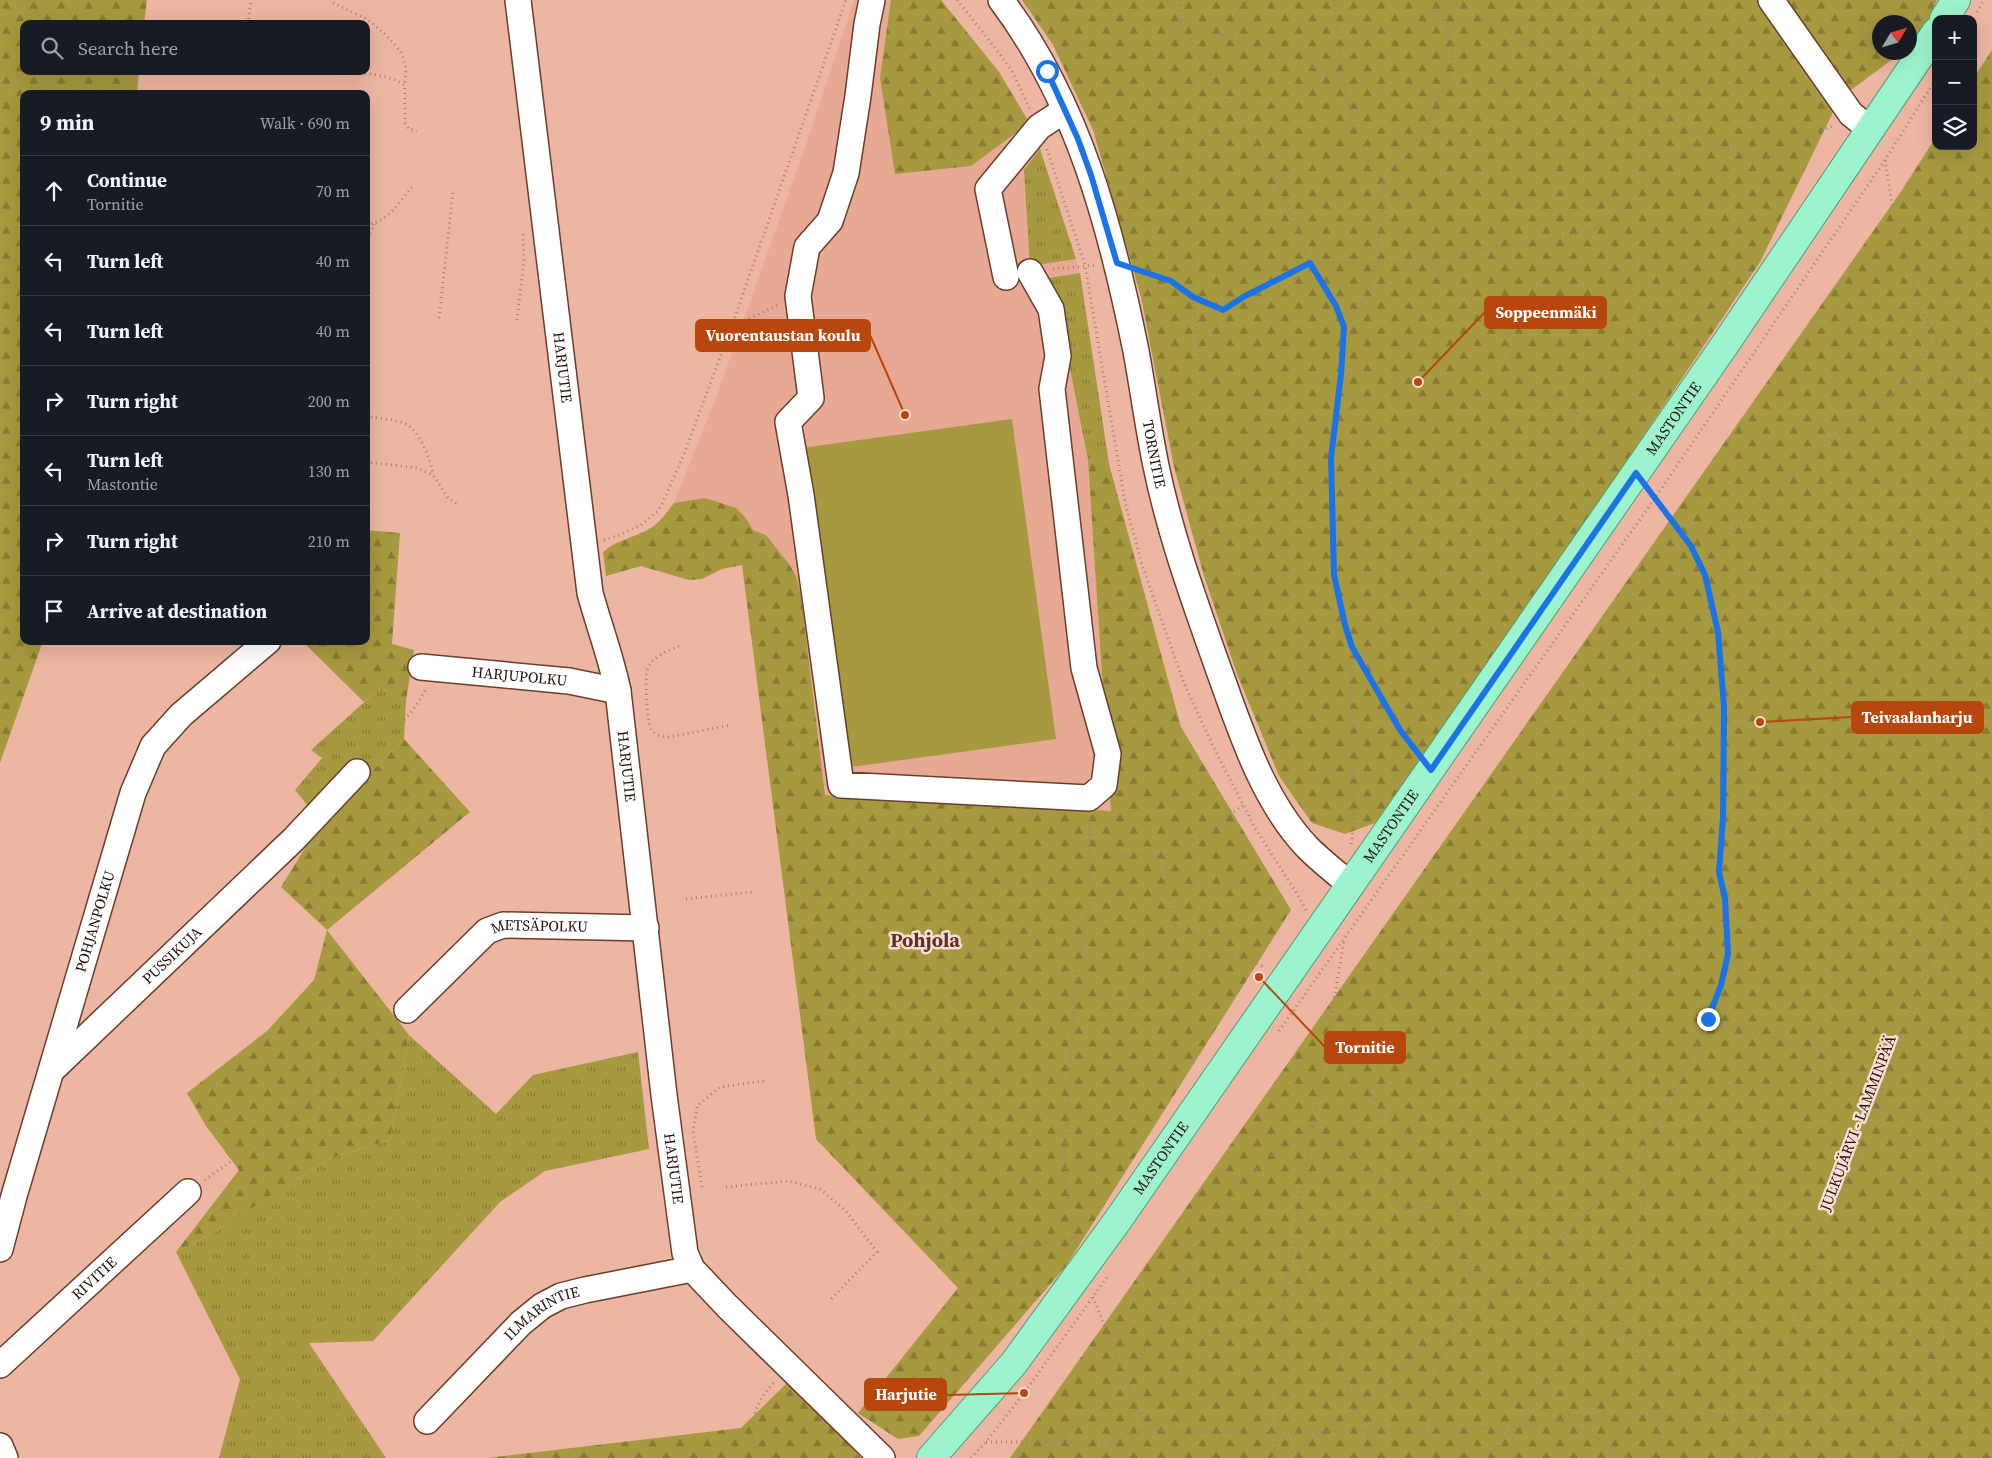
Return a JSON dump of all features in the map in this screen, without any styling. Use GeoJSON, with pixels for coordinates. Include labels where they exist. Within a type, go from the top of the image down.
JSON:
{"type":"FeatureCollection","features":[{"type":"Feature","properties":{"kind":"main road"},"geometry":{"type":"LineString","coordinates":[[1947,15],[1956,0]]}},
{"type":"Feature","properties":{"kind":"main road","name":"MASTONTIE"},"geometry":{"type":"LineString","coordinates":[[931,1458],[1014,1363],[1082,1270],[1636,473],[1861,122],[1932,37]]}},
{"type":"Feature","properties":{"kind":"street","name":"HARJUTIE"},"geometry":{"type":"LineString","coordinates":[[518,0],[590,593],[598,623],[612,660],[618,691],[685,1253],[692,1269],[727,1306],[882,1458]]}},
{"type":"Feature","properties":{"kind":"street"},"geometry":{"type":"LineString","coordinates":[[872,0],[866,24],[858,96],[846,173],[830,221],[807,247],[798,296],[811,398],[788,422],[801,495],[841,785],[1089,798],[1104,785],[1108,754],[1084,668],[1052,389],[1058,356],[1051,309],[1018,274],[988,189],[1039,127],[1065,110]]}},
{"type":"Feature","properties":{"kind":"street","name":"TORNITIE"},"geometry":{"type":"LineString","coordinates":[[1000,0],[1015,19],[1047,71],[1091,175],[1117,263],[1136,350],[1156,467],[1171,528],[1245,740],[1270,793],[1298,836],[1326,866],[1351,885]]}},
{"type":"Feature","properties":{"kind":"street"},"geometry":{"type":"LineString","coordinates":[[1770,0],[1861,122]]}},
{"type":"Feature","properties":{"kind":"street","name":"POHJANPOLKU"},"geometry":{"type":"LineString","coordinates":[[0,1249],[133,793],[153,746],[182,714],[263,645]]}},
{"type":"Feature","properties":{"kind":"street","name":"HARJUPOLKU"},"geometry":{"type":"LineString","coordinates":[[430,668],[570,681],[618,691]]}},
{"type":"Feature","properties":{"kind":"street","name":"PUSSIKUJA"},"geometry":{"type":"LineString","coordinates":[[52,1070],[293,840],[357,772]]}},
{"type":"Feature","properties":{"kind":"street","name":"METSÄPOLKU"},"geometry":{"type":"LineString","coordinates":[[407,1010],[487,930],[503,925],[646,928]]}},
{"type":"Feature","properties":{"kind":"street","name":"RIVITIE"},"geometry":{"type":"LineString","coordinates":[[0,1365],[188,1192]]}},
{"type":"Feature","properties":{"kind":"street","name":"ILMARINTIE"},"geometry":{"type":"LineString","coordinates":[[427,1421],[514,1330],[542,1306],[560,1296],[692,1269]]}},
{"type":"Feature","properties":{"kind":"street"},"geometry":{"type":"LineString","coordinates":[[0,1446],[4,1458]]}},
{"type":"Feature","properties":{"kind":"path"},"geometry":{"type":"LineString","coordinates":[[19,0],[47,20]]}},
{"type":"Feature","properties":{"kind":"path"},"geometry":{"type":"LineString","coordinates":[[248,20],[251,0]]}},
{"type":"Feature","properties":{"kind":"path"},"geometry":{"type":"LineString","coordinates":[[596,542],[631,530],[651,518],[658,511],[684,454],[731,328],[846,0]]}},
{"type":"Feature","properties":{"kind":"path"},"geometry":{"type":"LineString","coordinates":[[1168,0],[1206,70],[1256,145],[1277,182],[1297,227],[1310,263],[1336,306],[1344,327],[1341,374],[1331,458],[1334,575],[1352,647],[1400,730],[1431,770]]}},
{"type":"Feature","properties":{"kind":"path"},"geometry":{"type":"LineString","coordinates":[[1180,19],[1182,0]]}},
{"type":"Feature","properties":{"kind":"path"},"geometry":{"type":"LineString","coordinates":[[1220,35],[1248,0]]}},
{"type":"Feature","properties":{"kind":"path"},"geometry":{"type":"LineString","coordinates":[[1334,0],[1343,78],[1352,119],[1366,156],[1383,184],[1376,264],[1364,299],[1344,327]]}},
{"type":"Feature","properties":{"kind":"path"},"geometry":{"type":"LineString","coordinates":[[1383,184],[1427,127],[1449,79],[1453,52],[1445,23],[1431,0]]}},
{"type":"Feature","properties":{"kind":"path"},"geometry":{"type":"LineString","coordinates":[[1448,0],[1702,138],[1737,154],[1771,156],[1831,127],[1861,122]]}},
{"type":"Feature","properties":{"kind":"path"},"geometry":{"type":"LineString","coordinates":[[1975,15],[1984,0]]}},
{"type":"Feature","properties":{"kind":"path"},"geometry":{"type":"LineString","coordinates":[[333,3],[368,20]]}},
{"type":"Feature","properties":{"kind":"path"},"geometry":{"type":"LineString","coordinates":[[1180,19],[1343,78]]}},
{"type":"Feature","properties":{"kind":"path"},"geometry":{"type":"LineString","coordinates":[[370,22],[386,35],[401,52],[406,68],[405,123],[409,129],[417,131]]}},
{"type":"Feature","properties":{"kind":"path"},"geometry":{"type":"LineString","coordinates":[[370,74],[393,78],[405,85]]}},
{"type":"Feature","properties":{"kind":"path"},"geometry":{"type":"LineString","coordinates":[[1275,1037],[1655,498],[1885,160],[1932,85]]}},
{"type":"Feature","properties":{"kind":"path"},"geometry":{"type":"LineString","coordinates":[[1018,274],[1117,263],[1171,281],[1193,297],[1223,310],[1245,296],[1310,263],[1376,264],[1425,262],[1491,248],[1571,236],[1597,227],[1671,160],[1702,138]]}},
{"type":"Feature","properties":{"kind":"path"},"geometry":{"type":"LineString","coordinates":[[1885,160],[1895,223],[1920,304],[1931,332],[1947,360],[1961,378],[1992,393]]}},
{"type":"Feature","properties":{"kind":"path"},"geometry":{"type":"LineString","coordinates":[[370,224],[385,218],[412,187]]}},
{"type":"Feature","properties":{"kind":"path"},"geometry":{"type":"LineString","coordinates":[[439,318],[453,192]]}},
{"type":"Feature","properties":{"kind":"path"},"geometry":{"type":"LineString","coordinates":[[1283,1458],[1356,1409],[1414,1355],[1449,1329],[1513,1284],[1530,1277],[1541,1267],[1556,1245],[1605,1194],[1644,1143],[1680,1079],[1708,1019],[1721,985],[1728,954],[1725,899],[1719,872],[1723,818],[1724,707],[1718,632],[1705,575],[1691,546],[1636,473],[1567,403],[1523,380],[1513,364],[1508,334],[1486,312],[1425,262],[1382,211]]}},
{"type":"Feature","properties":{"kind":"path"},"geometry":{"type":"LineString","coordinates":[[370,234],[374,224]]}},
{"type":"Feature","properties":{"kind":"path"},"geometry":{"type":"LineString","coordinates":[[517,320],[524,260],[523,230]]}},
{"type":"Feature","properties":{"kind":"path"},"geometry":{"type":"LineString","coordinates":[[731,328],[798,296]]}},
{"type":"Feature","properties":{"kind":"path"},"geometry":{"type":"LineString","coordinates":[[1193,297],[1202,370]]}},
{"type":"Feature","properties":{"kind":"path"},"geometry":{"type":"LineString","coordinates":[[1902,387],[1921,359],[1931,332]]}},
{"type":"Feature","properties":{"kind":"path"},"geometry":{"type":"LineString","coordinates":[[1705,575],[1725,541],[1754,507],[1862,412],[1902,387],[1929,380],[1961,378]]}},
{"type":"Feature","properties":{"kind":"path"},"geometry":{"type":"LineString","coordinates":[[0,379],[20,406]]}},
{"type":"Feature","properties":{"kind":"path"},"geometry":{"type":"LineString","coordinates":[[371,417],[404,423],[413,430],[432,466],[433,475],[448,498],[457,504]]}},
{"type":"Feature","properties":{"kind":"path"},"geometry":{"type":"LineString","coordinates":[[370,462],[417,468],[433,475]]}},
{"type":"Feature","properties":{"kind":"path"},"geometry":{"type":"LineString","coordinates":[[346,645],[430,668],[413,710],[357,772]]}},
{"type":"Feature","properties":{"kind":"path"},"geometry":{"type":"LineString","coordinates":[[679,646],[661,653],[648,666],[645,680],[651,729],[658,736],[668,737],[732,725]]}},
{"type":"Feature","properties":{"kind":"path"},"geometry":{"type":"LineString","coordinates":[[1352,647],[1354,822]]}},
{"type":"Feature","properties":{"kind":"path"},"geometry":{"type":"LineString","coordinates":[[1082,1270],[1073,1237],[1066,1187],[1065,1152],[1076,973],[1089,907],[1089,798]]}},
{"type":"Feature","properties":{"kind":"path","name":"JULKUJÄRVI - LAMMINPÄÄ"},"geometry":{"type":"LineString","coordinates":[[1755,1458],[1804,1296],[1992,799]]}},
{"type":"Feature","properties":{"kind":"path"},"geometry":{"type":"LineString","coordinates":[[1090,840],[1124,856],[1167,854],[1205,834],[1243,805]]}},
{"type":"Feature","properties":{"kind":"path"},"geometry":{"type":"LineString","coordinates":[[1167,854],[1167,887],[1174,927],[1206,939],[1222,952],[1252,961],[1266,968]]}},
{"type":"Feature","properties":{"kind":"path"},"geometry":{"type":"LineString","coordinates":[[686,899],[752,892]]}},
{"type":"Feature","properties":{"kind":"path"},"geometry":{"type":"LineString","coordinates":[[1273,1458],[1276,1434],[1282,1309],[1344,939]]}},
{"type":"Feature","properties":{"kind":"path"},"geometry":{"type":"LineString","coordinates":[[188,1192],[295,1115],[407,1010]]}},
{"type":"Feature","properties":{"kind":"path"},"geometry":{"type":"LineString","coordinates":[[1708,1019],[1814,1049],[1884,1084]]}},
{"type":"Feature","properties":{"kind":"path"},"geometry":{"type":"LineString","coordinates":[[1326,1049],[1400,1124],[1426,1154],[1452,1188],[1457,1205],[1461,1237],[1471,1265],[1461,1304],[1449,1329],[1423,1429]]}},
{"type":"Feature","properties":{"kind":"path"},"geometry":{"type":"LineString","coordinates":[[702,1187],[693,1132],[697,1106],[720,1087],[765,1081]]}},
{"type":"Feature","properties":{"kind":"path"},"geometry":{"type":"LineString","coordinates":[[1314,1126],[1374,1175],[1406,1208],[1431,1240],[1455,1260],[1471,1265],[1491,1278],[1513,1284]]}},
{"type":"Feature","properties":{"kind":"path"},"geometry":{"type":"LineString","coordinates":[[1040,1458],[1060,1441],[1123,1376],[1146,1348],[1220,1206],[1266,1160],[1314,1126]]}},
{"type":"Feature","properties":{"kind":"path"},"geometry":{"type":"LineString","coordinates":[[1488,1458],[1540,1398],[1580,1325],[1604,1299],[1634,1241],[1648,1186],[1644,1143]]}},
{"type":"Feature","properties":{"kind":"path"},"geometry":{"type":"LineString","coordinates":[[726,1187],[788,1181],[820,1189],[846,1211],[877,1252],[829,1301]]}},
{"type":"Feature","properties":{"kind":"path"},"geometry":{"type":"LineString","coordinates":[[1406,1208],[1425,1204],[1457,1205]]}},
{"type":"Feature","properties":{"kind":"path"},"geometry":{"type":"LineString","coordinates":[[1897,1458],[1903,1423],[1956,1286],[1992,1226]]}},
{"type":"Feature","properties":{"kind":"path"},"geometry":{"type":"LineString","coordinates":[[939,1267],[988,1252],[1073,1237]]}},
{"type":"Feature","properties":{"kind":"path"},"geometry":{"type":"LineString","coordinates":[[1294,1244],[1320,1317],[1334,1346],[1356,1409],[1378,1458]]}},
{"type":"Feature","properties":{"kind":"path"},"geometry":{"type":"LineString","coordinates":[[971,1458],[986,1442],[1110,1273]]}},
{"type":"Feature","properties":{"kind":"path"},"geometry":{"type":"LineString","coordinates":[[1530,1277],[1576,1287],[1604,1299],[1620,1318],[1643,1366],[1658,1416],[1664,1458]]}},
{"type":"Feature","properties":{"kind":"path"},"geometry":{"type":"LineString","coordinates":[[1093,1297],[1146,1430]]}},
{"type":"Feature","properties":{"kind":"path"},"geometry":{"type":"LineString","coordinates":[[756,1458],[753,1423],[756,1406],[777,1379],[785,1363]]}},
{"type":"Feature","properties":{"kind":"path"},"geometry":{"type":"LineString","coordinates":[[1101,1458],[1125,1434],[1146,1430],[1276,1434],[1367,1430],[1513,1428],[1556,1420],[1567,1416],[1769,1415],[1947,1426]]}},
{"type":"Feature","properties":{"kind":"path"},"geometry":{"type":"LineString","coordinates":[[1556,1420],[1592,1436],[1628,1458]]}},
{"type":"Feature","properties":{"kind":"path"},"geometry":{"type":"LineString","coordinates":[[1459,1428],[1462,1458]]}},
{"type":"Feature","properties":{"kind":"path"},"geometry":{"type":"LineString","coordinates":[[1512,1458],[1513,1428]]}},
{"type":"Feature","properties":{"kind":"path"},"geometry":{"type":"LineString","coordinates":[[986,1442],[1115,1442]]}},
{"type":"Feature","properties":{"kind":"shaded area"},"geometry":{"type":"Polygon","coordinates":[[[854,0],[941,0],[999,72],[1027,119],[1040,149],[1080,273],[1109,464],[1088,460],[1112,811],[825,795],[801,596],[766,535],[753,530],[746,518],[674,503],[716,398],[810,133],[854,0]]]}},
{"type":"Feature","properties":{"kind":"green space"},"geometry":{"type":"Polygon","coordinates":[[[0,0],[147,0],[144,20],[20,20],[20,75],[139,75],[137,90],[20,90],[20,645],[42,645],[0,763],[0,0]]]}},
{"type":"Feature","properties":{"kind":"green space"},"geometry":{"type":"Polygon","coordinates":[[[891,0],[941,0],[999,72],[1027,119],[1017,132],[971,166],[895,174],[880,78],[891,0]]]}},
{"type":"Feature","properties":{"kind":"green space"},"geometry":{"type":"Polygon","coordinates":[[[1022,0],[1937,0],[1917,41],[1917,15],[1872,15],[1872,60],[1892,60],[1840,98],[1760,262],[1544,584],[1375,823],[1345,834],[1312,823],[1279,776],[1237,674],[1204,576],[1174,467],[1141,297],[1093,130],[1053,45],[1022,0]]]}},
{"type":"Feature","properties":{"kind":"green space"},"geometry":{"type":"Polygon","coordinates":[[[1992,50],[1992,1458],[1010,1458],[1902,190],[1932,143],[1932,150],[1977,150],[1977,73],[1992,50]]]}},
{"type":"Feature","properties":{"kind":"green space"},"geometry":{"type":"Polygon","coordinates":[[[1040,149],[1076,259],[1030,266],[1024,170],[1040,149]]]}},
{"type":"Feature","properties":{"kind":"green space"},"geometry":{"type":"Polygon","coordinates":[[[1080,273],[1109,464],[1088,460],[1055,292],[1048,278],[1080,273]]]}},
{"type":"Feature","properties":{"kind":"green space"},"geometry":{"type":"Polygon","coordinates":[[[1012,419],[1056,739],[844,768],[801,448],[1012,419]]]}},
{"type":"Feature","properties":{"kind":"green space"},"geometry":{"type":"Polygon","coordinates":[[[1088,460],[1109,464],[1181,727],[1291,910],[1066,1266],[919,1436],[898,1439],[858,1413],[958,1288],[816,1139],[742,565],[722,569],[702,579],[689,580],[641,566],[606,576],[603,552],[653,527],[674,503],[705,498],[736,508],[746,518],[753,530],[766,535],[796,576],[801,596],[825,795],[1111,811],[1088,460]]]}},
{"type":"Feature","properties":{"kind":"green space"},"geometry":{"type":"Polygon","coordinates":[[[370,530],[400,533],[392,644],[414,650],[406,701],[381,687],[364,702],[306,645],[370,645],[370,530]]]}},
{"type":"Feature","properties":{"kind":"green space"},"geometry":{"type":"Polygon","coordinates":[[[381,687],[406,701],[404,739],[321,822],[295,790],[322,758],[311,750],[381,687]]]}},
{"type":"Feature","properties":{"kind":"green space"},"geometry":{"type":"Polygon","coordinates":[[[404,739],[470,812],[327,930],[281,887],[321,822],[404,739]]]}},
{"type":"Feature","properties":{"kind":"green space"},"geometry":{"type":"Polygon","coordinates":[[[327,930],[409,1035],[390,1140],[328,1159],[215,1232],[176,1252],[239,1170],[206,1126],[187,1093],[267,1031],[314,980],[327,930]]]}},
{"type":"Feature","properties":{"kind":"green space"},"geometry":{"type":"Polygon","coordinates":[[[409,1035],[496,1114],[533,1075],[638,1052],[649,1149],[545,1171],[500,1202],[373,1341],[309,1343],[386,1458],[219,1458],[240,1379],[176,1252],[215,1232],[328,1159],[390,1140],[409,1035]]]}},
{"type":"Feature","properties":{"kind":"green space"},"geometry":{"type":"Polygon","coordinates":[[[790,1380],[861,1458],[487,1458],[741,1428],[790,1380]]]}},
{"type":"Feature","properties":{"kind":"place","name":"Soppeenmäki"},"geometry":{"type":"Point","coordinates":[1418,382]}},
{"type":"Feature","properties":{"kind":"place","name":"Vuorentaustan koulu"},"geometry":{"type":"Point","coordinates":[905,415]}},
{"type":"Feature","properties":{"kind":"place","name":"Teivaalanharju"},"geometry":{"type":"Point","coordinates":[1760,722]}},
{"type":"Feature","properties":{"kind":"place","name":"Tornitie"},"geometry":{"type":"Point","coordinates":[1259,977]}},
{"type":"Feature","properties":{"kind":"place","name":"Harjutie"},"geometry":{"type":"Point","coordinates":[1024,1393]}},
{"type":"Feature","properties":{"kind":"district","name":"Pohjola"},"geometry":{"type":"Point","coordinates":[925,940]}},
{"type":"Feature","properties":{"kind":"route"},"geometry":{"type":"LineString","coordinates":[[1047,71],[1078,139],[1091,175],[1117,263],[1171,281],[1193,297],[1223,310],[1245,296],[1310,263],[1336,306],[1344,327],[1341,374],[1331,458],[1334,575],[1352,647],[1400,730],[1431,770],[1636,473],[1691,546],[1705,575],[1718,632],[1724,707],[1723,818],[1719,872],[1725,899],[1728,954],[1721,985],[1708,1019]]}}]}
